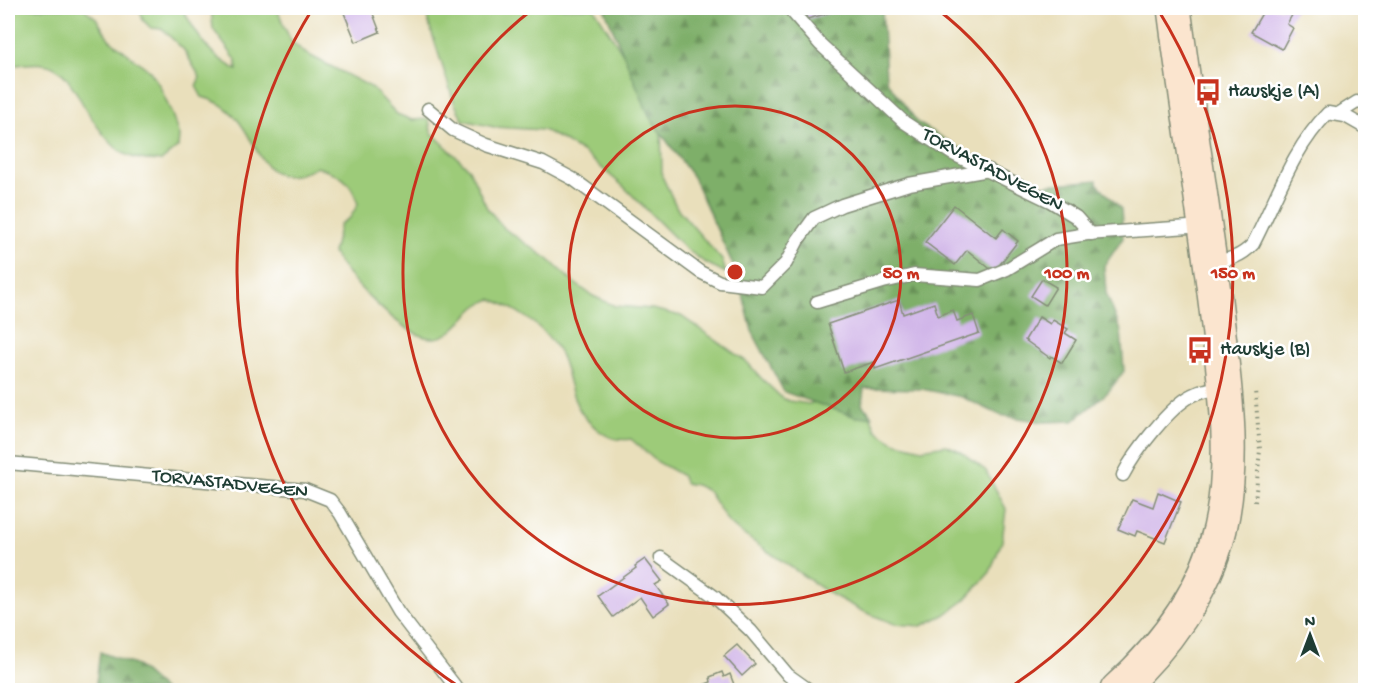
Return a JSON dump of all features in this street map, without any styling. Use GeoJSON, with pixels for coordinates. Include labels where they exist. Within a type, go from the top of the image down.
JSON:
{"type":"FeatureCollection","features":[{"type":"Feature","properties":{"kind":"main road"},"geometry":{"type":"LineString","coordinates":[[1117,690],[1157,649],[1188,606],[1211,558],[1225,503],[1228,469],[1225,386],[1211,262],[1174,8]]}},
{"type":"Feature","properties":{"kind":"lane","name":"TORVASTADVEGEN"},"geometry":{"type":"LineString","coordinates":[[789,8],[820,44],[904,122],[951,153],[1050,201],[1076,217],[1091,234]]}},
{"type":"Feature","properties":{"kind":"lane"},"geometry":{"type":"LineString","coordinates":[[1338,114],[1357,102],[1365,104]]}},
{"type":"Feature","properties":{"kind":"lane"},"geometry":{"type":"LineString","coordinates":[[428,109],[453,130],[486,145],[543,162],[573,179],[700,272],[720,282],[762,287],[786,263],[798,240],[814,218],[842,205],[909,184],[989,170]]}},
{"type":"Feature","properties":{"kind":"lane"},"geometry":{"type":"LineString","coordinates":[[1211,262],[1228,260],[1244,253],[1253,244],[1286,174],[1312,129],[1328,113],[1338,114],[1365,128]]}},
{"type":"Feature","properties":{"kind":"lane","name":"TORVASTADVEGEN"},"geometry":{"type":"LineString","coordinates":[[817,302],[914,275],[981,280],[1007,269],[1056,239],[1091,234],[1205,226]]}},
{"type":"Feature","properties":{"kind":"lane"},"geometry":{"type":"LineString","coordinates":[[1123,475],[1152,434],[1178,405],[1192,395],[1225,386]]}},
{"type":"Feature","properties":{"kind":"lane","name":"TORVASTADVEGEN"},"geometry":{"type":"LineString","coordinates":[[8,463],[305,490],[330,500],[371,563],[398,612],[458,690]]}},
{"type":"Feature","properties":{"kind":"lane"},"geometry":{"type":"LineString","coordinates":[[661,558],[715,597],[750,631],[788,675],[809,690]]}},
{"type":"Feature","properties":{"kind":"green space"},"geometry":{"type":"Polygon","coordinates":[[[8,8],[83,8],[96,18],[109,39],[150,71],[160,86],[179,136],[178,147],[161,161],[129,156],[104,135],[59,70],[45,64],[30,64],[14,65],[8,72],[8,8]]]}},
{"type":"Feature","properties":{"kind":"green space"},"geometry":{"type":"Polygon","coordinates":[[[139,8],[182,8],[210,51],[237,70],[236,60],[213,29],[211,8],[277,8],[291,41],[305,53],[371,87],[397,114],[412,120],[429,119],[431,132],[469,169],[487,208],[505,229],[548,259],[573,282],[593,296],[615,306],[652,309],[681,316],[747,362],[782,398],[789,401],[809,404],[823,399],[868,410],[876,430],[894,442],[922,449],[946,445],[960,451],[986,471],[1006,509],[1002,541],[990,572],[965,600],[944,615],[921,626],[895,624],[862,611],[829,593],[741,533],[728,522],[708,491],[685,483],[681,475],[656,461],[631,439],[613,438],[597,429],[578,408],[563,361],[554,344],[534,323],[517,311],[491,299],[477,307],[452,331],[440,337],[422,336],[408,329],[363,291],[333,253],[340,224],[350,218],[358,204],[348,184],[338,175],[317,167],[299,174],[285,176],[266,165],[246,131],[233,115],[221,105],[202,97],[196,86],[200,77],[184,50],[162,29],[151,28],[143,20],[139,8]]]}},
{"type":"Feature","properties":{"kind":"green space"},"geometry":{"type":"Polygon","coordinates":[[[426,8],[594,8],[632,68],[661,122],[662,176],[677,208],[722,260],[726,273],[704,262],[685,248],[623,186],[584,153],[561,139],[543,130],[494,127],[463,120],[454,102],[426,8]]]}},
{"type":"Feature","properties":{"kind":"green space"},"geometry":{"type":"Polygon","coordinates":[[[604,8],[882,8],[886,80],[918,123],[1024,187],[1097,180],[1097,183],[1121,209],[1123,238],[1104,266],[1106,293],[1121,331],[1124,371],[1108,392],[1073,421],[1043,422],[1000,415],[962,397],[922,389],[864,388],[862,405],[872,416],[856,417],[784,392],[752,331],[739,278],[693,177],[650,118],[604,8]]]}},
{"type":"Feature","properties":{"kind":"green space"},"geometry":{"type":"Polygon","coordinates":[[[100,652],[137,666],[164,690],[95,690],[100,652]]]}},
{"type":"Feature","properties":{"kind":"building"},"geometry":{"type":"Polygon","coordinates":[[[342,8],[382,8],[372,11],[380,32],[356,42],[342,8]]]}},
{"type":"Feature","properties":{"kind":"building"},"geometry":{"type":"Polygon","coordinates":[[[804,8],[834,8],[836,11],[807,19],[804,8]]]}},
{"type":"Feature","properties":{"kind":"building"},"geometry":{"type":"Polygon","coordinates":[[[1265,8],[1296,8],[1287,24],[1293,28],[1282,49],[1251,32],[1265,8]]]}},
{"type":"Feature","properties":{"kind":"building"},"geometry":{"type":"Polygon","coordinates":[[[954,205],[996,238],[1003,229],[1018,241],[994,272],[967,250],[955,265],[925,242],[954,205]]]}},
{"type":"Feature","properties":{"kind":"building"},"geometry":{"type":"Polygon","coordinates":[[[1042,279],[1056,287],[1045,305],[1031,296],[1042,279]]]}},
{"type":"Feature","properties":{"kind":"building"},"geometry":{"type":"Polygon","coordinates":[[[899,300],[903,314],[934,303],[938,316],[953,310],[957,321],[973,315],[979,333],[875,369],[874,362],[844,372],[828,324],[899,300]]]}},
{"type":"Feature","properties":{"kind":"building"},"geometry":{"type":"Polygon","coordinates":[[[1039,317],[1050,324],[1053,320],[1068,329],[1065,333],[1076,340],[1062,363],[1051,356],[1050,358],[1025,340],[1039,317]]]}},
{"type":"Feature","properties":{"kind":"building"},"geometry":{"type":"Polygon","coordinates":[[[1158,492],[1181,502],[1165,542],[1137,531],[1135,536],[1118,529],[1132,499],[1153,507],[1158,492]]]}},
{"type":"Feature","properties":{"kind":"building"},"geometry":{"type":"Polygon","coordinates":[[[645,559],[662,581],[655,585],[669,604],[653,616],[640,597],[613,617],[598,596],[645,559]]]}},
{"type":"Feature","properties":{"kind":"building"},"geometry":{"type":"Polygon","coordinates":[[[737,645],[755,664],[742,676],[724,656],[737,645]]]}},
{"type":"Feature","properties":{"kind":"building"},"geometry":{"type":"Polygon","coordinates":[[[722,672],[724,677],[730,674],[736,690],[690,690],[711,682],[710,677],[722,672]]]}},
{"type":"Feature","properties":{"kind":"place","name":"Hauskje (A)"},"geometry":{"type":"Point","coordinates":[1208,92]}},
{"type":"Feature","properties":{"kind":"place","name":"Hauskje (B)"},"geometry":{"type":"Point","coordinates":[1200,350]}}]}
